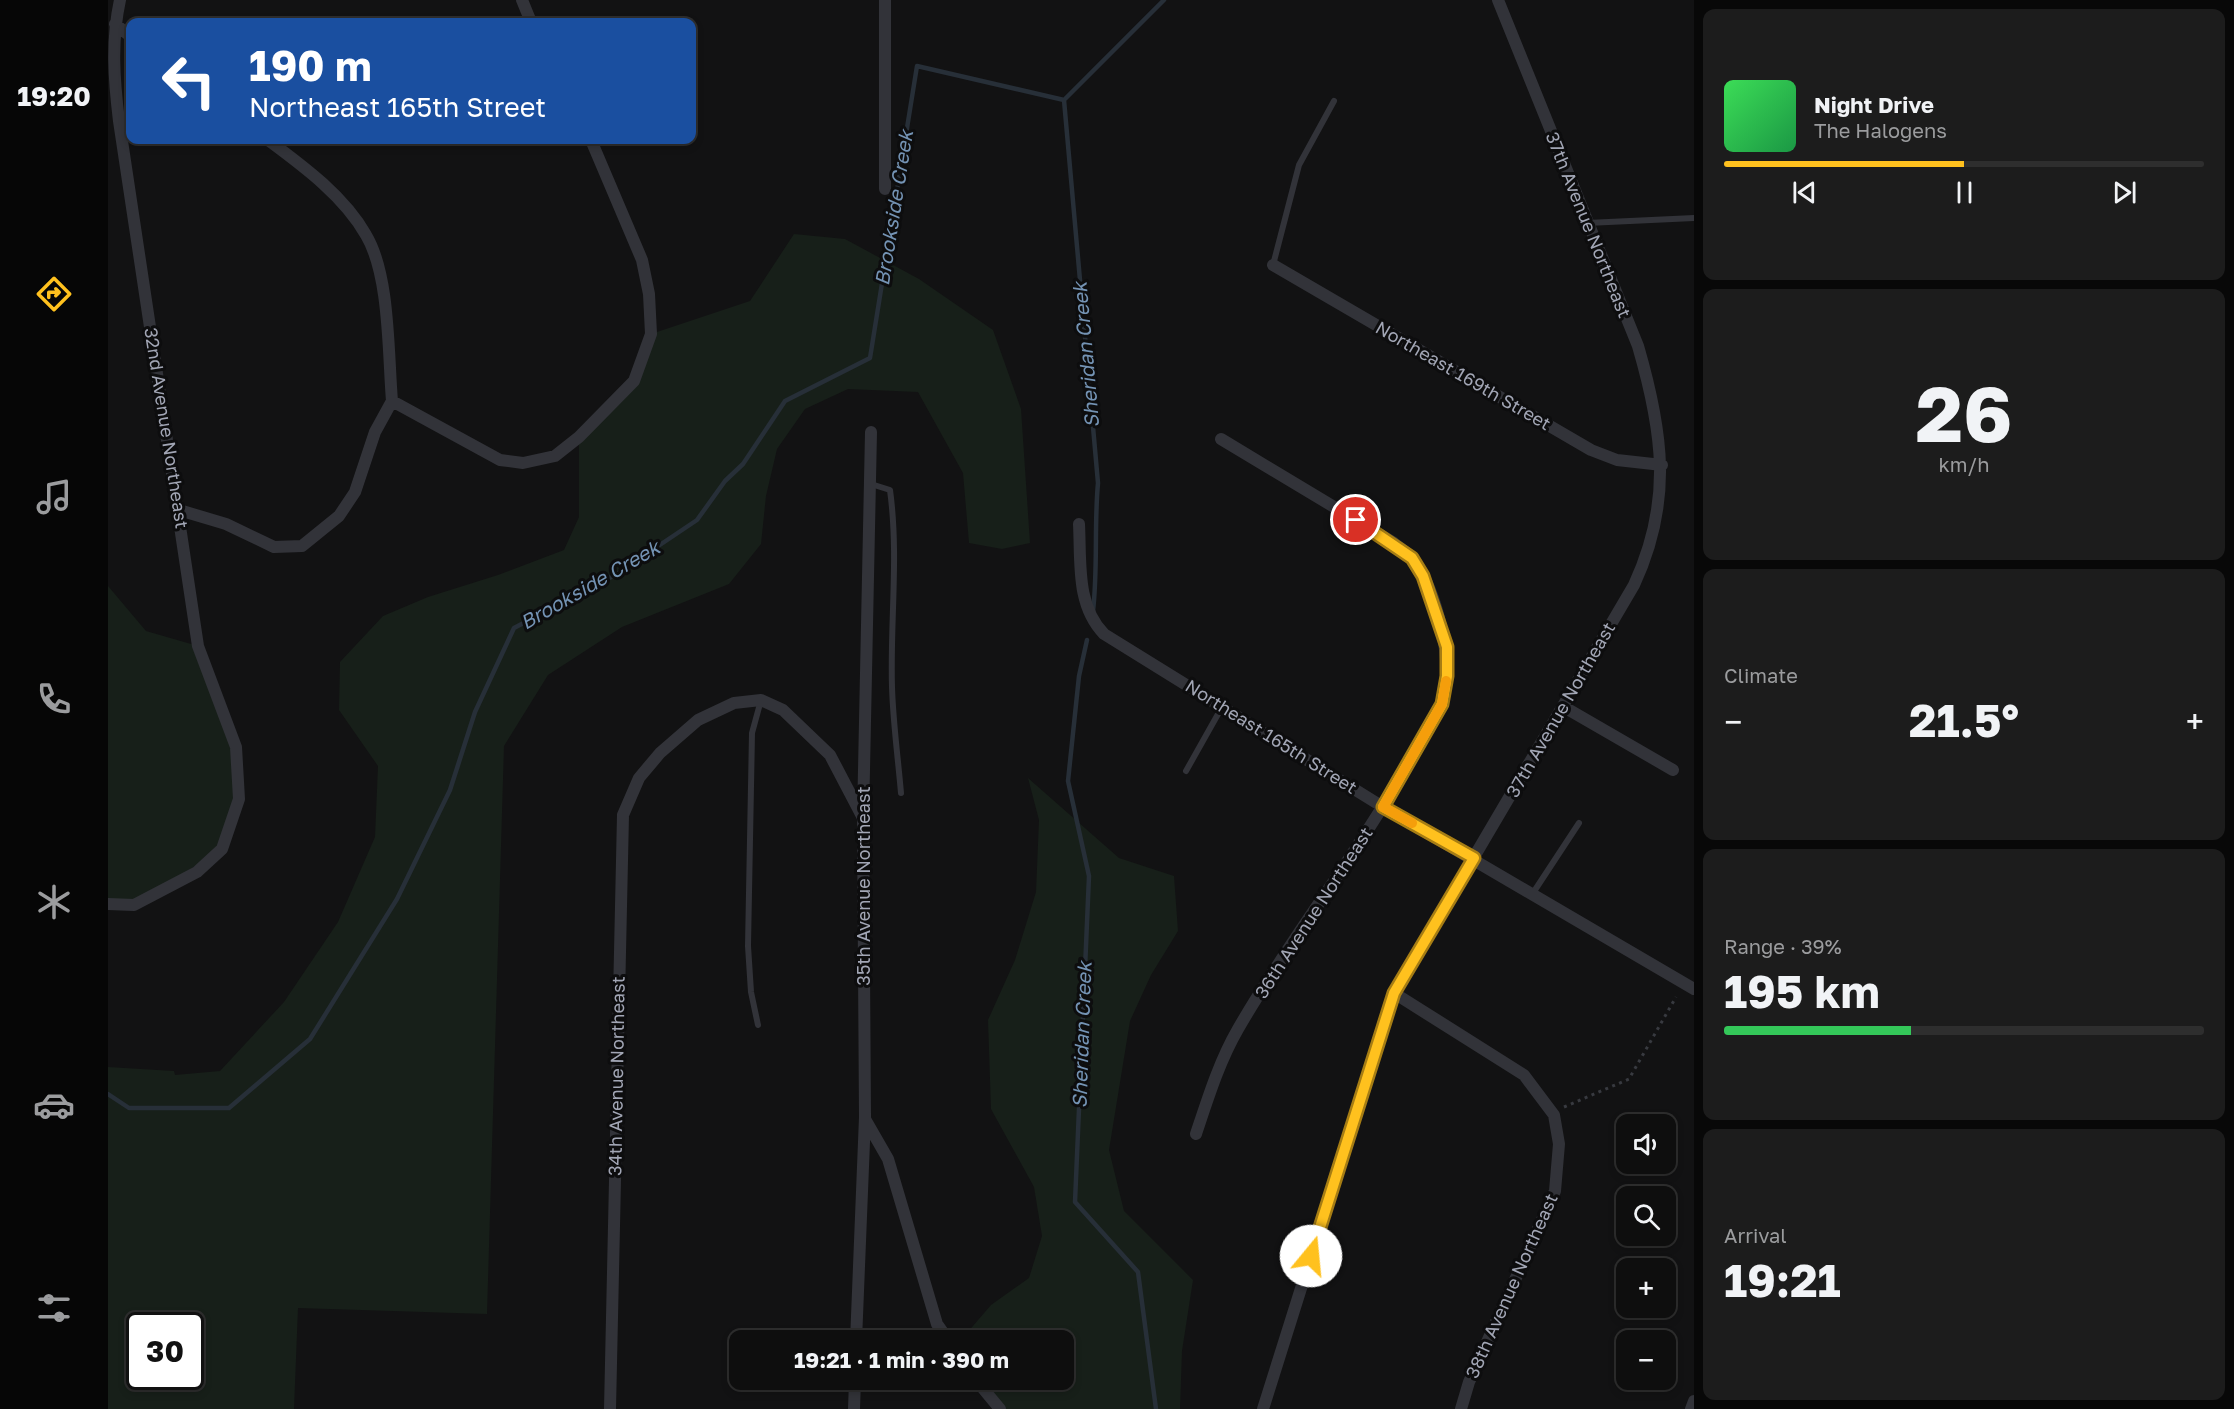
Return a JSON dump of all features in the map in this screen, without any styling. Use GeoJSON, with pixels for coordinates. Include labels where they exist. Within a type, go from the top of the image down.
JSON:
{"type":"FeatureCollection","features":[{"type":"Feature","properties":{"kind":"street","name":"32nd Avenue Northeast"},"geometry":{"type":"LineString","coordinates":[[108,904],[134,905],[169,889],[197,872],[222,849],[239,799],[236,747],[198,646],[119,121],[114,74],[115,24],[120,0]]}},
{"type":"Feature","properties":{"kind":"street"},"geometry":{"type":"LineString","coordinates":[[522,0],[529,18]]}},
{"type":"Feature","properties":{"kind":"street"},"geometry":{"type":"LineString","coordinates":[[885,0],[885,189]]}},
{"type":"Feature","properties":{"kind":"street","name":"37th Avenue Northeast"},"geometry":{"type":"LineString","coordinates":[[1263,1409],[1394,993],[1564,707],[1645,561],[1658,502],[1662,465],[1651,393],[1638,346],[1498,0]]}},
{"type":"Feature","properties":{"kind":"street"},"geometry":{"type":"LineString","coordinates":[[115,24],[126,33]]}},
{"type":"Feature","properties":{"kind":"street"},"geometry":{"type":"LineString","coordinates":[[179,510],[226,524],[274,547],[302,546],[339,516],[355,492],[375,432],[392,401],[382,281],[366,234],[339,200],[304,167],[273,144]]}},
{"type":"Feature","properties":{"kind":"street"},"geometry":{"type":"LineString","coordinates":[[392,401],[500,460],[523,463],[555,456],[579,437],[634,381],[651,334],[649,294],[642,260],[593,144]]}},
{"type":"Feature","properties":{"kind":"street","name":"Northeast 169th Street"},"geometry":{"type":"LineString","coordinates":[[1272,265],[1591,450],[1617,460],[1662,465]]}},
{"type":"Feature","properties":{"kind":"street","name":"35th Avenue Northeast"},"geometry":{"type":"LineString","coordinates":[[856,1330],[864,1118],[863,818],[871,432]]}},
{"type":"Feature","properties":{"kind":"street","name":"36th Avenue Northeast"},"geometry":{"type":"LineString","coordinates":[[1196,1134],[1212,1087],[1238,1029],[1383,807],[1442,704],[1447,676],[1447,647],[1441,626],[1423,576],[1412,558],[1394,543],[1221,439]]}},
{"type":"Feature","properties":{"kind":"street","name":"Northeast 165th Street"},"geometry":{"type":"LineString","coordinates":[[1079,524],[1084,603],[1091,621],[1104,634],[1383,807],[1474,858],[1694,989]]}},
{"type":"Feature","properties":{"kind":"street"},"geometry":{"type":"LineString","coordinates":[[761,700],[783,710],[830,755],[863,818]]}},
{"type":"Feature","properties":{"kind":"street","name":"34th Avenue Northeast"},"geometry":{"type":"LineString","coordinates":[[610,1409],[623,815],[639,777],[660,753],[698,720],[734,703],[761,700]]}},
{"type":"Feature","properties":{"kind":"street"},"geometry":{"type":"LineString","coordinates":[[1564,707],[1672,771]]}},
{"type":"Feature","properties":{"kind":"street","name":"38th Avenue Northeast"},"geometry":{"type":"LineString","coordinates":[[1394,993],[1524,1075],[1552,1112],[1560,1144],[1555,1191],[1469,1382],[1461,1409]]}},
{"type":"Feature","properties":{"kind":"street"},"geometry":{"type":"LineString","coordinates":[[864,1118],[888,1159],[937,1324],[941,1330]]}},
{"type":"Feature","properties":{"kind":"street"},"geometry":{"type":"LineString","coordinates":[[854,1409],[855,1390]]}},
{"type":"Feature","properties":{"kind":"street"},"geometry":{"type":"LineString","coordinates":[[984,1390],[1000,1409]]}},
{"type":"Feature","properties":{"kind":"street"},"geometry":{"type":"LineString","coordinates":[[1690,1409],[1694,1401]]}},
{"type":"Feature","properties":{"kind":"lane"},"geometry":{"type":"LineString","coordinates":[[1272,265],[1299,165],[1334,101]]}},
{"type":"Feature","properties":{"kind":"lane"},"geometry":{"type":"LineString","coordinates":[[1587,223],[1694,218]]}},
{"type":"Feature","properties":{"kind":"lane"},"geometry":{"type":"LineString","coordinates":[[870,484],[890,490],[894,517],[895,595],[892,687],[901,793]]}},
{"type":"Feature","properties":{"kind":"lane"},"geometry":{"type":"LineString","coordinates":[[758,1026],[751,992],[748,946],[752,733],[761,700]]}},
{"type":"Feature","properties":{"kind":"lane"},"geometry":{"type":"LineString","coordinates":[[1186,771],[1222,707]]}},
{"type":"Feature","properties":{"kind":"lane"},"geometry":{"type":"LineString","coordinates":[[1533,893],[1579,823]]}},
{"type":"Feature","properties":{"kind":"path"},"geometry":{"type":"LineString","coordinates":[[1552,1112],[1629,1079],[1676,997]]}},
{"type":"Feature","properties":{"kind":"shaded area"},"geometry":{"type":"Polygon","coordinates":[[[794,234],[845,239],[919,279],[993,330],[1021,409],[1030,543],[1002,549],[969,543],[963,473],[918,392],[848,389],[805,409],[777,449],[766,496],[761,544],[729,584],[622,627],[548,675],[504,746],[487,1314],[298,1308],[294,1409],[108,1409],[108,1067],[174,1071],[175,1075],[220,1071],[284,1002],[338,922],[375,837],[378,766],[339,710],[340,662],[383,616],[428,597],[498,575],[564,550],[579,517],[579,437],[634,381],[651,334],[750,301],[794,234]]]}},
{"type":"Feature","properties":{"kind":"shaded area"},"geometry":{"type":"Polygon","coordinates":[[[108,586],[146,631],[198,646],[236,747],[239,799],[222,849],[134,905],[108,904],[108,586]]]}},
{"type":"Feature","properties":{"kind":"shaded area"},"geometry":{"type":"Polygon","coordinates":[[[1028,778],[1119,858],[1174,876],[1178,931],[1151,975],[1130,1021],[1109,1150],[1124,1211],[1193,1280],[1182,1351],[1180,1409],[1000,1409],[984,1390],[1074,1390],[1074,1330],[969,1330],[991,1305],[1029,1278],[1042,1236],[1034,1187],[991,1109],[988,1020],[1015,960],[1036,892],[1039,820],[1028,778]]]}},
{"type":"Feature","properties":{"kind":"waterway","name":"Brookside Creek"},"geometry":{"type":"LineString","coordinates":[[108,1094],[129,1108],[229,1108],[310,1039],[397,899],[450,790],[475,712],[514,628],[615,575],[697,520],[725,481],[743,464],[785,401],[870,358],[917,66],[1064,100],[1164,0]]}},
{"type":"Feature","properties":{"kind":"waterway","name":"Sheridan Creek"},"geometry":{"type":"LineString","coordinates":[[1064,100],[1098,483],[1093,611]]}},
{"type":"Feature","properties":{"kind":"waterway","name":"Sheridan Creek"},"geometry":{"type":"LineString","coordinates":[[1087,640],[1079,676],[1068,781],[1089,876],[1075,1202],[1138,1272],[1156,1409]]}},
{"type":"Feature","properties":{"kind":"slow traffic"},"geometry":{"type":"LineString","coordinates":[[1412,823],[1383,807],[1442,704],[1446,681]]}},
{"type":"Feature","properties":{"kind":"route"},"geometry":{"type":"LineString","coordinates":[[1311,1256],[1394,993],[1474,858],[1383,807],[1442,704],[1447,676],[1447,647],[1423,576],[1412,558],[1394,543],[1356,520]]}}]}
